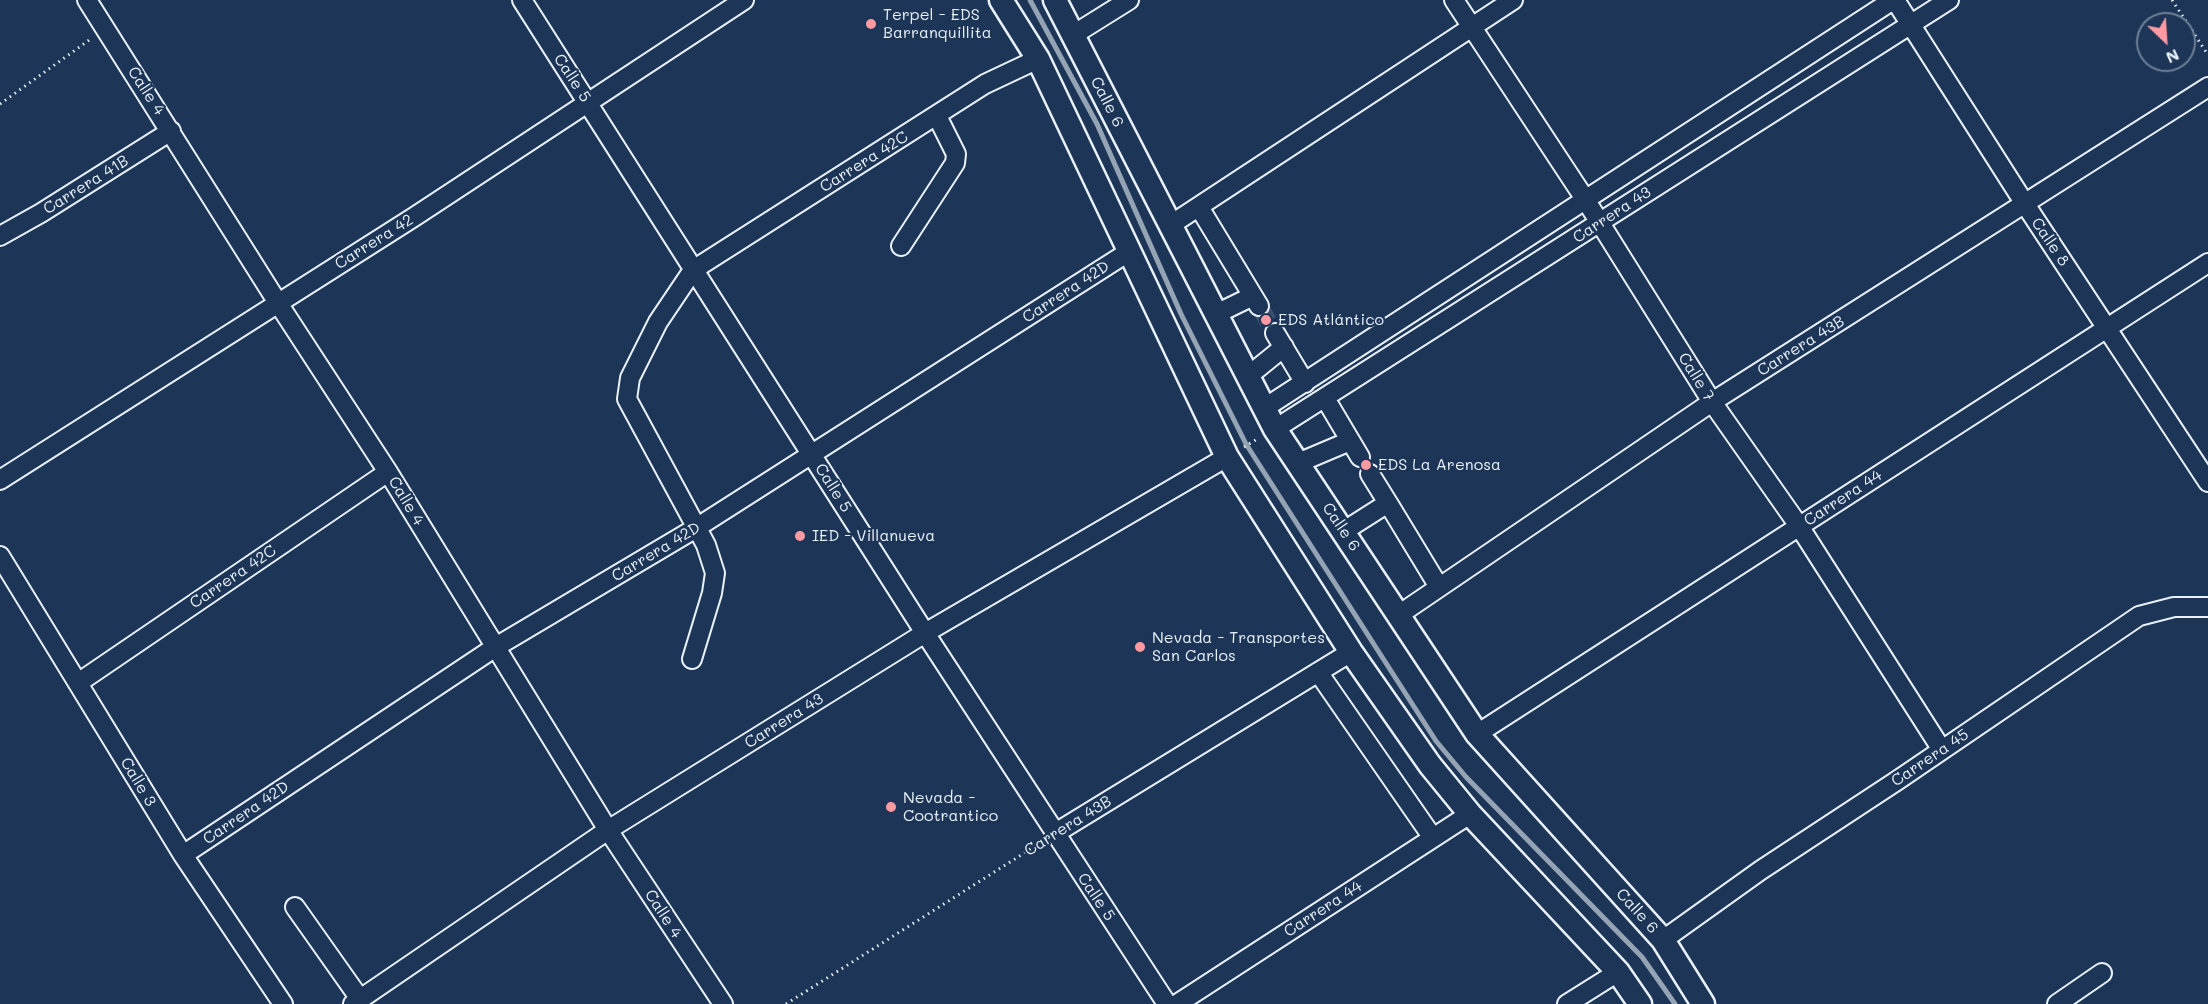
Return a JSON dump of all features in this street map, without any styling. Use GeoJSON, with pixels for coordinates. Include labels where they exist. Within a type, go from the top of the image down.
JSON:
{"type":"FeatureCollection","features":[{"type":"Feature","properties":{"kind":"main road"},"geometry":{"type":"LineString","coordinates":[[1001,0],[1038,59],[1130,251],[1235,453],[1351,652],[1430,765],[1470,814],[1618,972],[1640,1004]]}},
{"type":"Feature","properties":{"kind":"main road","name":"Calle 6"},"geometry":{"type":"LineString","coordinates":[[1055,0],[1275,429],[1400,614],[1477,734],[1663,940],[1703,1004]]}},
{"type":"Feature","properties":{"kind":"street","name":"Calle 4"},"geometry":{"type":"LineString","coordinates":[[87,0],[278,303],[388,472],[494,648],[608,830],[723,1004]]}},
{"type":"Feature","properties":{"kind":"street","name":"Calle 5"},"geometry":{"type":"LineString","coordinates":[[522,0],[1054,834],[1167,1004]]}},
{"type":"Feature","properties":{"kind":"street","name":"Carrera 42"},"geometry":{"type":"LineString","coordinates":[[0,480],[588,103],[744,0]]}},
{"type":"Feature","properties":{"kind":"street"},"geometry":{"type":"LineString","coordinates":[[1073,35],[1129,0]]}},
{"type":"Feature","properties":{"kind":"street","name":"Calle 7"},"geometry":{"type":"LineString","coordinates":[[1454,0],[1585,199],[1713,402],[1799,526],[1942,750]]}},
{"type":"Feature","properties":{"kind":"street"},"geometry":{"type":"LineString","coordinates":[[1169,226],[1513,0]]}},
{"type":"Feature","properties":{"kind":"street","name":"Calle 8"},"geometry":{"type":"LineString","coordinates":[[1894,0],[2208,482]]}},
{"type":"Feature","properties":{"kind":"street","name":"Carrera 43"},"geometry":{"type":"LineString","coordinates":[[1263,409],[1894,0]]}},
{"type":"Feature","properties":{"kind":"street","name":"Carrera 43"},"geometry":{"type":"LineString","coordinates":[[1275,429],[1600,224],[1948,0]]}},
{"type":"Feature","properties":{"kind":"street","name":"Carrera 42C"},"geometry":{"type":"LineString","coordinates":[[693,270],[985,84],[1038,59]]}},
{"type":"Feature","properties":{"kind":"street","name":"Carrera 43B"},"geometry":{"type":"LineString","coordinates":[[1400,614],[1713,402],[2208,87]]}},
{"type":"Feature","properties":{"kind":"street"},"geometry":{"type":"LineString","coordinates":[[901,246],[955,163],[956,153],[937,116]]}},
{"type":"Feature","properties":{"kind":"street","name":"Carrera 41B"},"geometry":{"type":"LineString","coordinates":[[0,236],[41,213],[171,131]]}},
{"type":"Feature","properties":{"kind":"street"},"geometry":{"type":"LineString","coordinates":[[1198,207],[1256,301],[1216,314]]}},
{"type":"Feature","properties":{"kind":"street","name":"Carrera 42D"},"geometry":{"type":"LineString","coordinates":[[183,855],[494,648],[696,528],[1130,251]]}},
{"type":"Feature","properties":{"kind":"street","name":"Carrera 44"},"geometry":{"type":"LineString","coordinates":[[1477,734],[2208,263]]}},
{"type":"Feature","properties":{"kind":"street"},"geometry":{"type":"LineString","coordinates":[[692,659],[712,593],[715,573],[706,545],[627,399],[630,378],[658,322],[693,270]]}},
{"type":"Feature","properties":{"kind":"street"},"geometry":{"type":"LineString","coordinates":[[1247,377],[1279,340],[1305,383]]}},
{"type":"Feature","properties":{"kind":"street"},"geometry":{"type":"LineString","coordinates":[[1324,398],[1360,457]]}},
{"type":"Feature","properties":{"kind":"street"},"geometry":{"type":"LineString","coordinates":[[1298,463],[1350,441]]}},
{"type":"Feature","properties":{"kind":"street","name":"Carrera 43"},"geometry":{"type":"LineString","coordinates":[[356,1001],[608,830],[925,633],[1235,453]]}},
{"type":"Feature","properties":{"kind":"street","name":"Carrera 42C"},"geometry":{"type":"LineString","coordinates":[[78,682],[388,472]]}},
{"type":"Feature","properties":{"kind":"street"},"geometry":{"type":"LineString","coordinates":[[1370,474],[1439,587]]}},
{"type":"Feature","properties":{"kind":"street"},"geometry":{"type":"LineString","coordinates":[[1344,531],[1388,503]]}},
{"type":"Feature","properties":{"kind":"street","name":"Calle 3"},"geometry":{"type":"LineString","coordinates":[[0,556],[183,855],[283,1004]]}},
{"type":"Feature","properties":{"kind":"street","name":"Carrera 45"},"geometry":{"type":"LineString","coordinates":[[1663,940],[1761,870],[2139,616],[2174,607],[2208,607]]}},
{"type":"Feature","properties":{"kind":"street","name":"Carrera 43B"},"geometry":{"type":"LineString","coordinates":[[1054,834],[1351,652]]}},
{"type":"Feature","properties":{"kind":"street"},"geometry":{"type":"LineString","coordinates":[[1318,672],[1433,838]]}},
{"type":"Feature","properties":{"kind":"street","name":"Carrera 44"},"geometry":{"type":"LineString","coordinates":[[1177,1004],[1470,814]]}},
{"type":"Feature","properties":{"kind":"street"},"geometry":{"type":"LineString","coordinates":[[296,907],[356,1001]]}},
{"type":"Feature","properties":{"kind":"street"},"geometry":{"type":"LineString","coordinates":[[1567,1004],[1618,972]]}},
{"type":"Feature","properties":{"kind":"street"},"geometry":{"type":"LineString","coordinates":[[2057,1004],[2102,973]]}},
{"type":"Feature","properties":{"kind":"path"},"geometry":{"type":"LineString","coordinates":[[2172,0],[2208,55]]}},
{"type":"Feature","properties":{"kind":"path"},"geometry":{"type":"LineString","coordinates":[[0,104],[106,29]]}},
{"type":"Feature","properties":{"kind":"path"},"geometry":{"type":"LineString","coordinates":[[1235,453],[1252,443]]}},
{"type":"Feature","properties":{"kind":"path","name":"Carrera 43B"},"geometry":{"type":"LineString","coordinates":[[786,1004],[1054,834]]}},
{"type":"Feature","properties":{"kind":"waterway"},"geometry":{"type":"LineString","coordinates":[[1030,0],[1097,124],[1181,314],[1246,444],[1436,741],[1466,777],[1642,957],[1675,1004]]}},
{"type":"Feature","properties":{"kind":"tunnel"},"geometry":{"type":"LineString","coordinates":[[1259,306],[1275,333]]}},
{"type":"Feature","properties":{"kind":"place","name":"Terpel - EDS Barranquillita"},"geometry":{"type":"Point","coordinates":[871,24]}},
{"type":"Feature","properties":{"kind":"place","name":"EDS Atlántico"},"geometry":{"type":"Point","coordinates":[1266,320]}},
{"type":"Feature","properties":{"kind":"place","name":"EDS La Arenosa"},"geometry":{"type":"Point","coordinates":[1366,465]}},
{"type":"Feature","properties":{"kind":"place","name":"IED - Villanueva"},"geometry":{"type":"Point","coordinates":[800,536]}},
{"type":"Feature","properties":{"kind":"place","name":"Nevada - Transportes San Carlos"},"geometry":{"type":"Point","coordinates":[1140,647]}},
{"type":"Feature","properties":{"kind":"place","name":"Nevada - Cootrantico"},"geometry":{"type":"Point","coordinates":[891,807]}}]}
